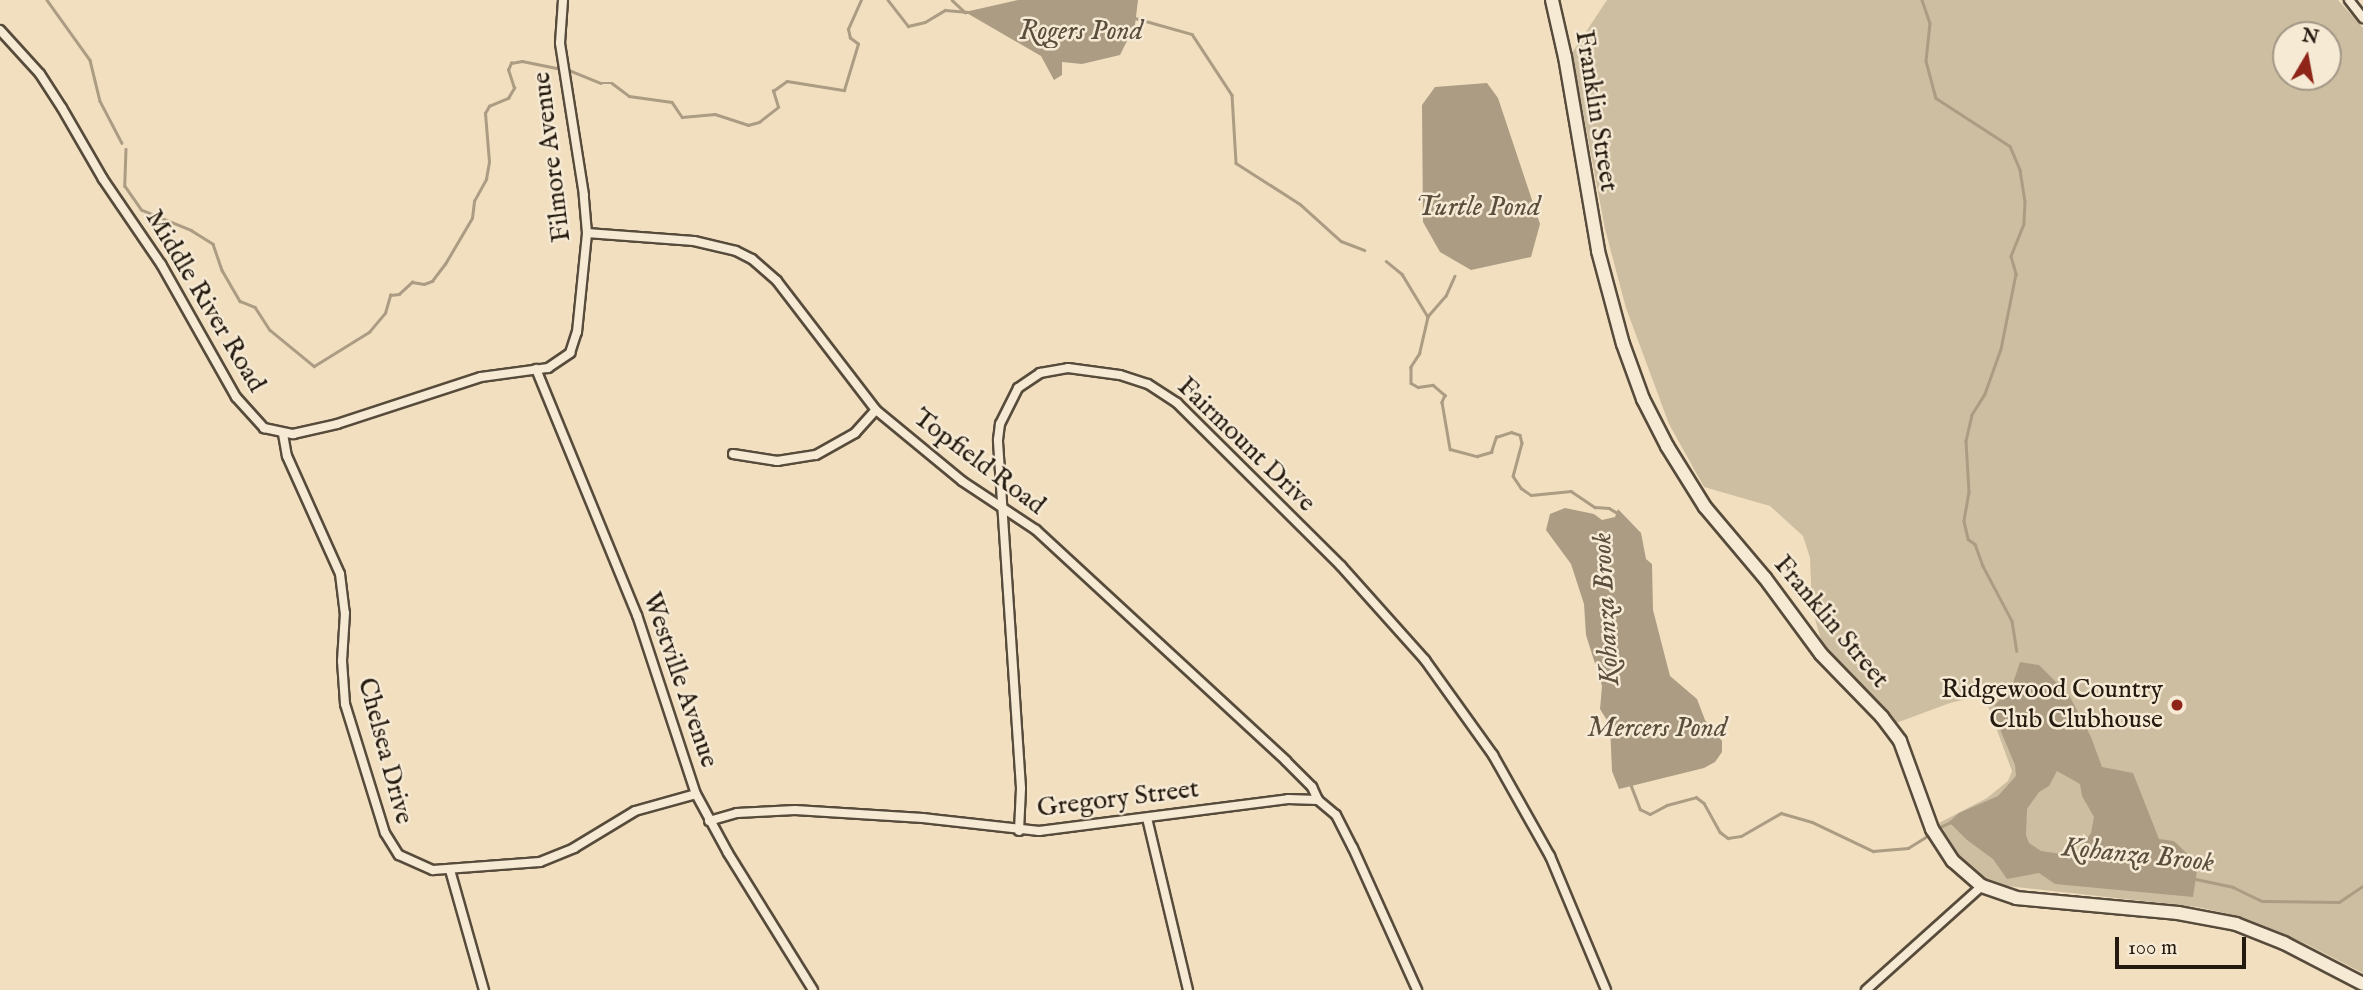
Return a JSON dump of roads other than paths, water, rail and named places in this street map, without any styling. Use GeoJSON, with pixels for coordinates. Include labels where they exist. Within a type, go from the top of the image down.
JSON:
{"type":"FeatureCollection","features":[{"type":"Feature","properties":{"kind":"main road","name":"Franklin Street"},"geometry":{"type":"LineString","coordinates":[[1552,0],[1565,57],[1598,251],[1623,344],[1643,399],[1667,446],[1705,507],[1765,578],[1821,654],[1882,717],[1900,741],[1934,832],[1963,872],[1982,886],[2016,898],[2178,913],[2236,924],[2297,948],[2363,984]]}},
{"type":"Feature","properties":{"kind":"street","name":"Filmore Avenue"},"geometry":{"type":"LineString","coordinates":[[536,369],[557,364],[574,344],[587,233],[584,195],[560,43],[563,0]]}},
{"type":"Feature","properties":{"kind":"street"},"geometry":{"type":"LineString","coordinates":[[2349,0],[2363,18]]}},
{"type":"Feature","properties":{"kind":"street","name":"Middle River Road"},"geometry":{"type":"LineString","coordinates":[[0,30],[40,74],[62,108],[103,179],[161,264],[236,397],[264,428],[283,434]]}},
{"type":"Feature","properties":{"kind":"street","name":"Topfield Road"},"geometry":{"type":"LineString","coordinates":[[587,233],[694,241],[736,251],[752,259],[777,281],[876,410],[961,481],[1036,530],[1286,761],[1312,787],[1318,800]]}},
{"type":"Feature","properties":{"kind":"street"},"geometry":{"type":"LineString","coordinates":[[283,434],[321,429],[481,377],[536,369]]}},
{"type":"Feature","properties":{"kind":"street","name":"Westville Avenue"},"geometry":{"type":"LineString","coordinates":[[536,369],[637,615],[696,794],[709,821],[813,990]]}},
{"type":"Feature","properties":{"kind":"street","name":"Fairmount Drive"},"geometry":{"type":"LineString","coordinates":[[1019,831],[1021,788],[1000,424],[1010,399],[1028,379],[1051,370],[1086,369],[1135,379],[1162,392],[1177,403],[1341,566],[1433,670],[1493,755],[1550,856],[1606,990]]}},
{"type":"Feature","properties":{"kind":"street"},"geometry":{"type":"LineString","coordinates":[[733,454],[777,461],[816,455],[855,433],[876,410]]}},
{"type":"Feature","properties":{"kind":"street","name":"Chelsea Drive"},"geometry":{"type":"LineString","coordinates":[[283,434],[287,456],[340,574],[345,613],[342,661],[345,704],[385,833],[399,855],[433,870],[548,859],[574,848],[635,811],[696,794]]}},
{"type":"Feature","properties":{"kind":"street","name":"Gregory Street"},"geometry":{"type":"LineString","coordinates":[[709,821],[737,813],[795,810],[923,818],[1019,831],[1077,828],[1289,799],[1318,800]]}},
{"type":"Feature","properties":{"kind":"street"},"geometry":{"type":"LineString","coordinates":[[1318,800],[1336,815],[1417,990]]}},
{"type":"Feature","properties":{"kind":"street"},"geometry":{"type":"LineString","coordinates":[[1147,818],[1188,990]]}},
{"type":"Feature","properties":{"kind":"street"},"geometry":{"type":"LineString","coordinates":[[450,870],[484,990]]}},
{"type":"Feature","properties":{"kind":"street"},"geometry":{"type":"LineString","coordinates":[[1866,990],[1982,886]]}},
{"type":"Feature","properties":{"kind":"water","name":"Rogers Pond"},"geometry":{"type":"Polygon","coordinates":[[[1018,0],[1138,0],[1135,25],[1120,55],[1082,64],[1062,62],[1062,75],[1054,80],[1041,56],[965,12],[1018,0]]]}},
{"type":"Feature","properties":{"kind":"water","name":"Turtle Pond"},"geometry":{"type":"Polygon","coordinates":[[[1487,83],[1498,98],[1540,224],[1531,257],[1471,270],[1440,252],[1423,222],[1422,105],[1435,87],[1487,83]]]}},
{"type":"Feature","properties":{"kind":"water","name":"Mercers Pond"},"geometry":{"type":"Polygon","coordinates":[[[1565,508],[1594,514],[1602,520],[1615,517],[1618,509],[1641,533],[1646,559],[1652,564],[1653,610],[1670,676],[1697,699],[1705,720],[1722,741],[1722,752],[1715,762],[1704,768],[1619,789],[1612,771],[1610,725],[1600,709],[1602,686],[1586,635],[1584,604],[1571,564],[1546,530],[1550,514],[1565,508]]]}},
{"type":"Feature","properties":{"kind":"water"},"geometry":{"type":"Polygon","coordinates":[[[2020,662],[2039,665],[2069,695],[2091,737],[2102,767],[2133,773],[2159,839],[2174,841],[2198,864],[2193,897],[2055,884],[2039,873],[2007,879],[1993,859],[1967,840],[1949,822],[1959,813],[1998,796],[2016,776],[2015,765],[1994,715],[1995,705],[2012,686],[2020,662]],[[2057,771],[2049,786],[2039,792],[2027,809],[2026,835],[2029,843],[2041,851],[2075,856],[2091,833],[2094,817],[2082,796],[2080,784],[2057,771]]]}},
{"type":"Feature","properties":{"kind":"waterway","name":"Kohanza Brook"},"geometry":{"type":"LineString","coordinates":[[47,0],[90,60],[100,101],[122,143]]}},
{"type":"Feature","properties":{"kind":"waterway","name":"Kohanza Brook"},"geometry":{"type":"LineString","coordinates":[[126,149],[125,186],[142,210],[191,230],[213,244],[222,270],[240,301],[255,307],[270,330],[314,366],[369,332],[385,313],[390,295],[399,294],[412,282],[424,284],[432,281],[445,264],[472,218],[474,201],[486,179],[489,162],[485,113],[489,106],[508,98],[514,88],[508,70],[511,63],[522,61],[571,71],[601,83],[612,83],[629,96],[672,102],[682,117],[715,114],[748,125],[759,122],[778,107],[773,91],[787,81],[844,90],[858,44],[850,38],[848,29],[861,0]]}},
{"type":"Feature","properties":{"kind":"waterway","name":"Kohanza Brook"},"geometry":{"type":"LineString","coordinates":[[888,0],[908,26],[925,22],[945,10],[968,12]]}},
{"type":"Feature","properties":{"kind":"waterway"},"geometry":{"type":"LineString","coordinates":[[952,0],[965,12]]}},
{"type":"Feature","properties":{"kind":"waterway"},"geometry":{"type":"LineString","coordinates":[[1922,0],[1930,23],[1926,61],[1936,98],[2010,146],[2020,170],[2025,202],[2024,224],[2011,256],[2016,274],[2001,349],[1985,394],[1972,415],[1966,441],[1969,492],[1964,521],[1968,539],[1975,544],[1983,566],[2012,621],[2017,651]]}},
{"type":"Feature","properties":{"kind":"waterway","name":"Kohanza Brook"},"geometry":{"type":"LineString","coordinates":[[1135,18],[1192,34],[1232,95],[1236,163],[1300,204],[1341,241],[1364,250]]}},
{"type":"Feature","properties":{"kind":"waterway","name":"Kohanza Brook"},"geometry":{"type":"LineString","coordinates":[[1386,261],[1402,274],[1428,317]]}},
{"type":"Feature","properties":{"kind":"waterway","name":"Kohanza Brook"},"geometry":{"type":"LineString","coordinates":[[1455,276],[1446,296],[1428,317],[1420,353],[1411,367],[1411,383],[1418,387],[1433,385],[1445,395],[1442,402],[1450,449],[1477,456],[1491,452],[1496,437],[1511,432],[1520,435],[1522,443],[1513,476],[1521,488],[1531,495],[1571,491],[1595,507],[1609,508],[1619,514]]}},
{"type":"Feature","properties":{"kind":"waterway","name":"Kohanza Brook"},"geometry":{"type":"LineString","coordinates":[[1631,785],[1640,809],[1650,814],[1667,805],[1696,797],[1704,803],[1720,832],[1728,838],[1741,836],[1781,813],[1812,822],[1873,851],[1908,848],[1930,834]]}},
{"type":"Feature","properties":{"kind":"waterway","name":"Kohanza Brook"},"geometry":{"type":"LineString","coordinates":[[1938,828],[1951,822]]}},
{"type":"Feature","properties":{"kind":"waterway","name":"Kohanza Brook"},"geometry":{"type":"LineString","coordinates":[[2196,879],[2233,887],[2262,901],[2339,902],[2363,886]]}},
{"type":"Feature","properties":{"kind":"place","name":"Ridgewood Country Club Clubhouse"},"geometry":{"type":"Point","coordinates":[2177,705]}}]}
